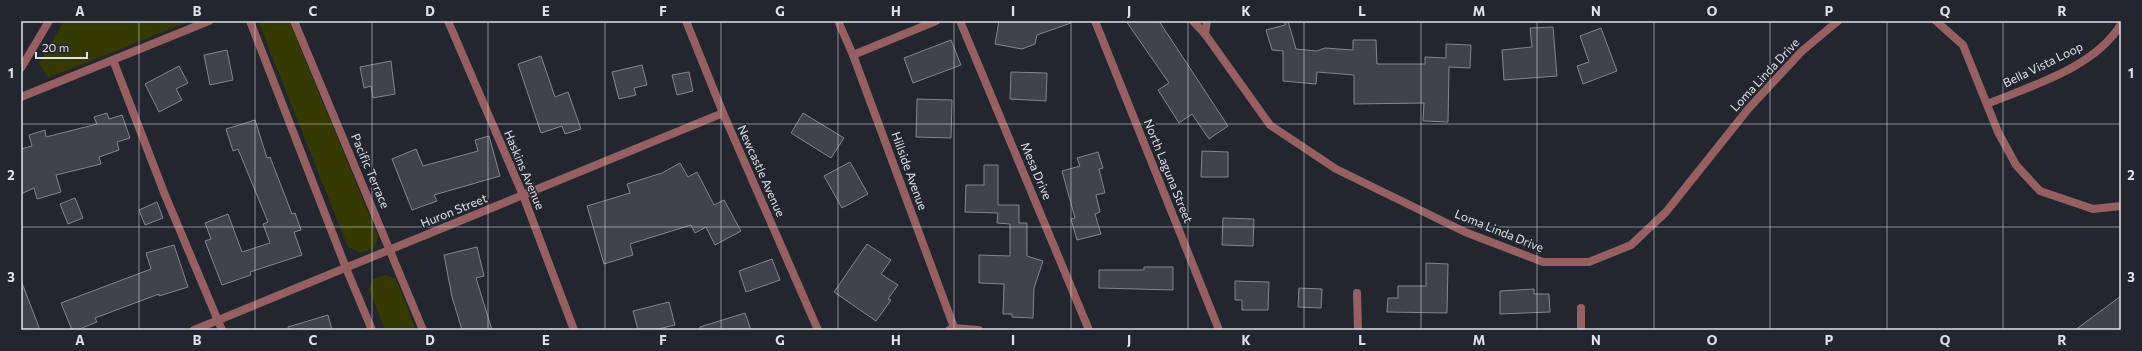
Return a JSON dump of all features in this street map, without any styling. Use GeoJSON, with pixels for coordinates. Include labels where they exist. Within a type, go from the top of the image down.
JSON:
{"type":"FeatureCollection","features":[{"type":"Feature","properties":{"kind":"street"},"geometry":{"type":"LineString","coordinates":[[21,68],[49,21]]}},
{"type":"Feature","properties":{"kind":"street"},"geometry":{"type":"LineString","coordinates":[[21,97],[209,21]]}},
{"type":"Feature","properties":{"kind":"street"},"geometry":{"type":"LineString","coordinates":[[250,21],[346,268],[372,330]]}},
{"type":"Feature","properties":{"kind":"street","name":"Pacific Terrace"},"geometry":{"type":"LineString","coordinates":[[294,21],[423,330]]}},
{"type":"Feature","properties":{"kind":"street","name":"Haskins Avenue"},"geometry":{"type":"LineString","coordinates":[[448,21],[523,195],[574,330]]}},
{"type":"Feature","properties":{"kind":"street","name":"Newcastle Avenue"},"geometry":{"type":"LineString","coordinates":[[686,21],[723,113],[818,330]]}},
{"type":"Feature","properties":{"kind":"street","name":"Hillside Avenue"},"geometry":{"type":"LineString","coordinates":[[838,21],[853,55],[953,329]]}},
{"type":"Feature","properties":{"kind":"street"},"geometry":{"type":"LineString","coordinates":[[853,55],[936,21]]}},
{"type":"Feature","properties":{"kind":"street","name":"Mesa Drive"},"geometry":{"type":"LineString","coordinates":[[960,21],[1089,330]]}},
{"type":"Feature","properties":{"kind":"street","name":"North Laguna Street"},"geometry":{"type":"LineString","coordinates":[[1095,21],[1219,330]]}},
{"type":"Feature","properties":{"kind":"street"},"geometry":{"type":"LineString","coordinates":[[1193,21],[1205,34]]}},
{"type":"Feature","properties":{"kind":"street"},"geometry":{"type":"LineString","coordinates":[[1205,34],[1207,21]]}},
{"type":"Feature","properties":{"kind":"street","name":"Loma Linda Drive"},"geometry":{"type":"LineString","coordinates":[[1205,34],[1270,125],[1336,169],[1465,232],[1543,262],[1589,262],[1631,245],[1666,212],[1748,108],[1802,51],[1838,21]]}},
{"type":"Feature","properties":{"kind":"street"},"geometry":{"type":"LineString","coordinates":[[1936,21],[1963,44],[1998,132],[2016,165],[2040,191],[2093,209],[2121,206]]}},
{"type":"Feature","properties":{"kind":"street","name":"Bella Vista Loop"},"geometry":{"type":"LineString","coordinates":[[1987,104],[2079,63],[2100,49],[2116,33],[2121,24]]}},
{"type":"Feature","properties":{"kind":"street"},"geometry":{"type":"LineString","coordinates":[[113,60],[165,195],[222,330]]}},
{"type":"Feature","properties":{"kind":"street","name":"Huron Street"},"geometry":{"type":"LineString","coordinates":[[194,330],[723,113]]}},
{"type":"Feature","properties":{"kind":"street"},"geometry":{"type":"LineString","coordinates":[[1357,293],[1358,330]]}},
{"type":"Feature","properties":{"kind":"street"},"geometry":{"type":"LineString","coordinates":[[1581,308],[1581,330]]}},
{"type":"Feature","properties":{"kind":"street"},"geometry":{"type":"LineString","coordinates":[[953,329],[979,330]]}},
{"type":"Feature","properties":{"kind":"green space"},"geometry":{"type":"Polygon","coordinates":[[[64,21],[191,21],[48,78],[39,63],[64,21]]]}},
{"type":"Feature","properties":{"kind":"green space"},"geometry":{"type":"Polygon","coordinates":[[[258,21],[289,21],[378,236],[375,248],[360,253],[348,247],[258,21]]]}},
{"type":"Feature","properties":{"kind":"green space"},"geometry":{"type":"Polygon","coordinates":[[[385,275],[396,279],[416,330],[385,330],[369,289],[373,279],[385,275]]]}},
{"type":"Feature","properties":{"kind":"building"},"geometry":{"type":"Polygon","coordinates":[[[999,21],[1071,21],[1071,23],[1037,35],[1035,44],[1022,49],[995,44],[999,21]]]}},
{"type":"Feature","properties":{"kind":"building"},"geometry":{"type":"Polygon","coordinates":[[[1126,21],[1159,21],[1228,126],[1209,139],[1192,114],[1179,123],[1158,90],[1169,83],[1126,21]]]}},
{"type":"Feature","properties":{"kind":"building"},"geometry":{"type":"Polygon","coordinates":[[[1285,21],[1288,21],[1296,49],[1317,51],[1325,48],[1353,50],[1353,40],[1376,40],[1377,64],[1425,64],[1425,57],[1446,58],[1446,44],[1471,45],[1470,68],[1449,67],[1448,122],[1423,121],[1424,103],[1354,104],[1354,75],[1317,72],[1316,84],[1283,81],[1283,51],[1272,50],[1266,30],[1285,25],[1285,21]]]}},
{"type":"Feature","properties":{"kind":"building"},"geometry":{"type":"Polygon","coordinates":[[[1553,27],[1557,76],[1504,80],[1502,50],[1532,47],[1530,28],[1553,27]]]}},
{"type":"Feature","properties":{"kind":"building"},"geometry":{"type":"Polygon","coordinates":[[[1601,28],[1617,71],[1583,84],[1577,66],[1589,62],[1580,36],[1601,28]]]}},
{"type":"Feature","properties":{"kind":"building"},"geometry":{"type":"Polygon","coordinates":[[[951,40],[961,65],[913,83],[904,58],[951,40]]]}},
{"type":"Feature","properties":{"kind":"building"},"geometry":{"type":"Polygon","coordinates":[[[227,50],[233,80],[210,85],[204,55],[227,50]]]}},
{"type":"Feature","properties":{"kind":"building"},"geometry":{"type":"Polygon","coordinates":[[[541,56],[555,97],[568,92],[581,129],[565,134],[562,126],[541,133],[518,64],[541,56]]]}},
{"type":"Feature","properties":{"kind":"building"},"geometry":{"type":"Polygon","coordinates":[[[391,61],[395,94],[373,98],[371,86],[364,88],[360,67],[391,61]]]}},
{"type":"Feature","properties":{"kind":"building"},"geometry":{"type":"Polygon","coordinates":[[[642,65],[647,85],[634,88],[636,95],[619,99],[612,72],[642,65]]]}},
{"type":"Feature","properties":{"kind":"building"},"geometry":{"type":"Polygon","coordinates":[[[179,66],[188,83],[176,89],[182,100],[159,112],[145,84],[179,66]]]}},
{"type":"Feature","properties":{"kind":"building"},"geometry":{"type":"Polygon","coordinates":[[[689,72],[693,91],[677,95],[672,75],[689,72]]]}},
{"type":"Feature","properties":{"kind":"building"},"geometry":{"type":"Polygon","coordinates":[[[1011,72],[1047,73],[1046,101],[1010,99],[1011,72]]]}},
{"type":"Feature","properties":{"kind":"building"},"geometry":{"type":"Polygon","coordinates":[[[917,99],[952,100],[951,138],[916,137],[917,99]]]}},
{"type":"Feature","properties":{"kind":"building"},"geometry":{"type":"Polygon","coordinates":[[[107,113],[109,119],[122,115],[130,138],[117,142],[119,150],[99,157],[101,164],[56,175],[61,192],[37,199],[34,188],[21,194],[21,149],[32,146],[29,135],[45,130],[46,137],[97,124],[94,117],[107,113]]]}},
{"type":"Feature","properties":{"kind":"building"},"geometry":{"type":"Polygon","coordinates":[[[803,113],[844,138],[831,158],[791,133],[803,113]]]}},
{"type":"Feature","properties":{"kind":"building"},"geometry":{"type":"Polygon","coordinates":[[[255,120],[267,158],[270,157],[292,214],[295,213],[301,230],[294,232],[302,255],[250,272],[251,275],[222,285],[205,241],[211,239],[205,223],[228,214],[242,252],[270,243],[263,224],[268,222],[238,149],[233,151],[226,129],[255,120]]]}},
{"type":"Feature","properties":{"kind":"building"},"geometry":{"type":"Polygon","coordinates":[[[489,136],[500,176],[434,195],[437,201],[412,210],[392,159],[416,149],[423,166],[478,151],[475,140],[489,136]]]}},
{"type":"Feature","properties":{"kind":"building"},"geometry":{"type":"Polygon","coordinates":[[[1202,151],[1228,152],[1228,177],[1201,177],[1202,151]]]}},
{"type":"Feature","properties":{"kind":"building"},"geometry":{"type":"Polygon","coordinates":[[[1098,152],[1103,168],[1099,169],[1105,193],[1096,195],[1100,212],[1095,214],[1101,234],[1077,240],[1071,219],[1075,218],[1062,171],[1080,166],[1077,158],[1098,152]]]}},
{"type":"Feature","properties":{"kind":"building"},"geometry":{"type":"Polygon","coordinates":[[[850,162],[868,194],[842,208],[824,176],[850,162]]]}},
{"type":"Feature","properties":{"kind":"building"},"geometry":{"type":"Polygon","coordinates":[[[680,163],[688,177],[697,172],[714,205],[724,200],[741,231],[715,245],[706,227],[695,233],[691,225],[630,244],[633,255],[604,264],[587,206],[630,193],[627,184],[662,173],[680,163]]]}},
{"type":"Feature","properties":{"kind":"building"},"geometry":{"type":"Polygon","coordinates":[[[984,165],[998,165],[998,205],[1019,205],[1019,223],[1027,223],[1027,256],[1043,261],[1034,288],[1033,318],[1012,317],[1012,314],[1003,314],[1004,284],[979,283],[979,255],[1010,256],[1010,224],[997,223],[998,213],[965,212],[966,185],[984,185],[984,165]]]}},
{"type":"Feature","properties":{"kind":"building"},"geometry":{"type":"Polygon","coordinates":[[[75,198],[83,218],[68,224],[60,204],[75,198]]]}},
{"type":"Feature","properties":{"kind":"building"},"geometry":{"type":"Polygon","coordinates":[[[157,202],[163,218],[145,225],[139,210],[157,202]]]}},
{"type":"Feature","properties":{"kind":"building"},"geometry":{"type":"Polygon","coordinates":[[[1223,218],[1254,219],[1253,246],[1222,245],[1223,218]]]}},
{"type":"Feature","properties":{"kind":"building"},"geometry":{"type":"Polygon","coordinates":[[[867,244],[891,260],[881,274],[898,285],[888,299],[891,300],[876,321],[834,292],[867,244]]]}},
{"type":"Feature","properties":{"kind":"building"},"geometry":{"type":"Polygon","coordinates":[[[174,245],[188,287],[159,296],[159,294],[95,318],[97,322],[77,330],[72,330],[61,303],[151,269],[146,253],[174,245]]]}},
{"type":"Feature","properties":{"kind":"building"},"geometry":{"type":"Polygon","coordinates":[[[477,247],[484,276],[476,278],[492,330],[462,330],[452,297],[444,255],[477,247]]]}},
{"type":"Feature","properties":{"kind":"building"},"geometry":{"type":"Polygon","coordinates":[[[772,259],[780,280],[746,292],[739,271],[772,259]]]}},
{"type":"Feature","properties":{"kind":"building"},"geometry":{"type":"Polygon","coordinates":[[[1426,263],[1448,264],[1447,313],[1387,312],[1388,298],[1398,298],[1398,286],[1426,286],[1426,263]]]}},
{"type":"Feature","properties":{"kind":"building"},"geometry":{"type":"Polygon","coordinates":[[[1144,267],[1173,267],[1173,290],[1099,288],[1099,270],[1144,270],[1144,267]]]}},
{"type":"Feature","properties":{"kind":"building"},"geometry":{"type":"Polygon","coordinates":[[[1235,281],[1269,282],[1268,310],[1242,310],[1242,300],[1235,300],[1235,281]]]}},
{"type":"Feature","properties":{"kind":"building"},"geometry":{"type":"Polygon","coordinates":[[[22,283],[40,330],[21,330],[22,283]]]}},
{"type":"Feature","properties":{"kind":"building"},"geometry":{"type":"Polygon","coordinates":[[[1299,288],[1322,289],[1321,308],[1298,307],[1299,288]]]}},
{"type":"Feature","properties":{"kind":"building"},"geometry":{"type":"Polygon","coordinates":[[[1534,289],[1534,294],[1549,294],[1550,312],[1500,314],[1500,291],[1534,289]]]}},
{"type":"Feature","properties":{"kind":"building"},"geometry":{"type":"Polygon","coordinates":[[[2121,296],[2121,330],[2075,330],[2121,296]]]}},
{"type":"Feature","properties":{"kind":"building"},"geometry":{"type":"Polygon","coordinates":[[[669,302],[675,325],[654,330],[638,330],[633,311],[669,302]]]}},
{"type":"Feature","properties":{"kind":"building"},"geometry":{"type":"Polygon","coordinates":[[[745,313],[751,330],[700,330],[700,327],[745,313]]]}},
{"type":"Feature","properties":{"kind":"building"},"geometry":{"type":"Polygon","coordinates":[[[328,315],[332,330],[289,330],[288,327],[328,315]]]}}]}
